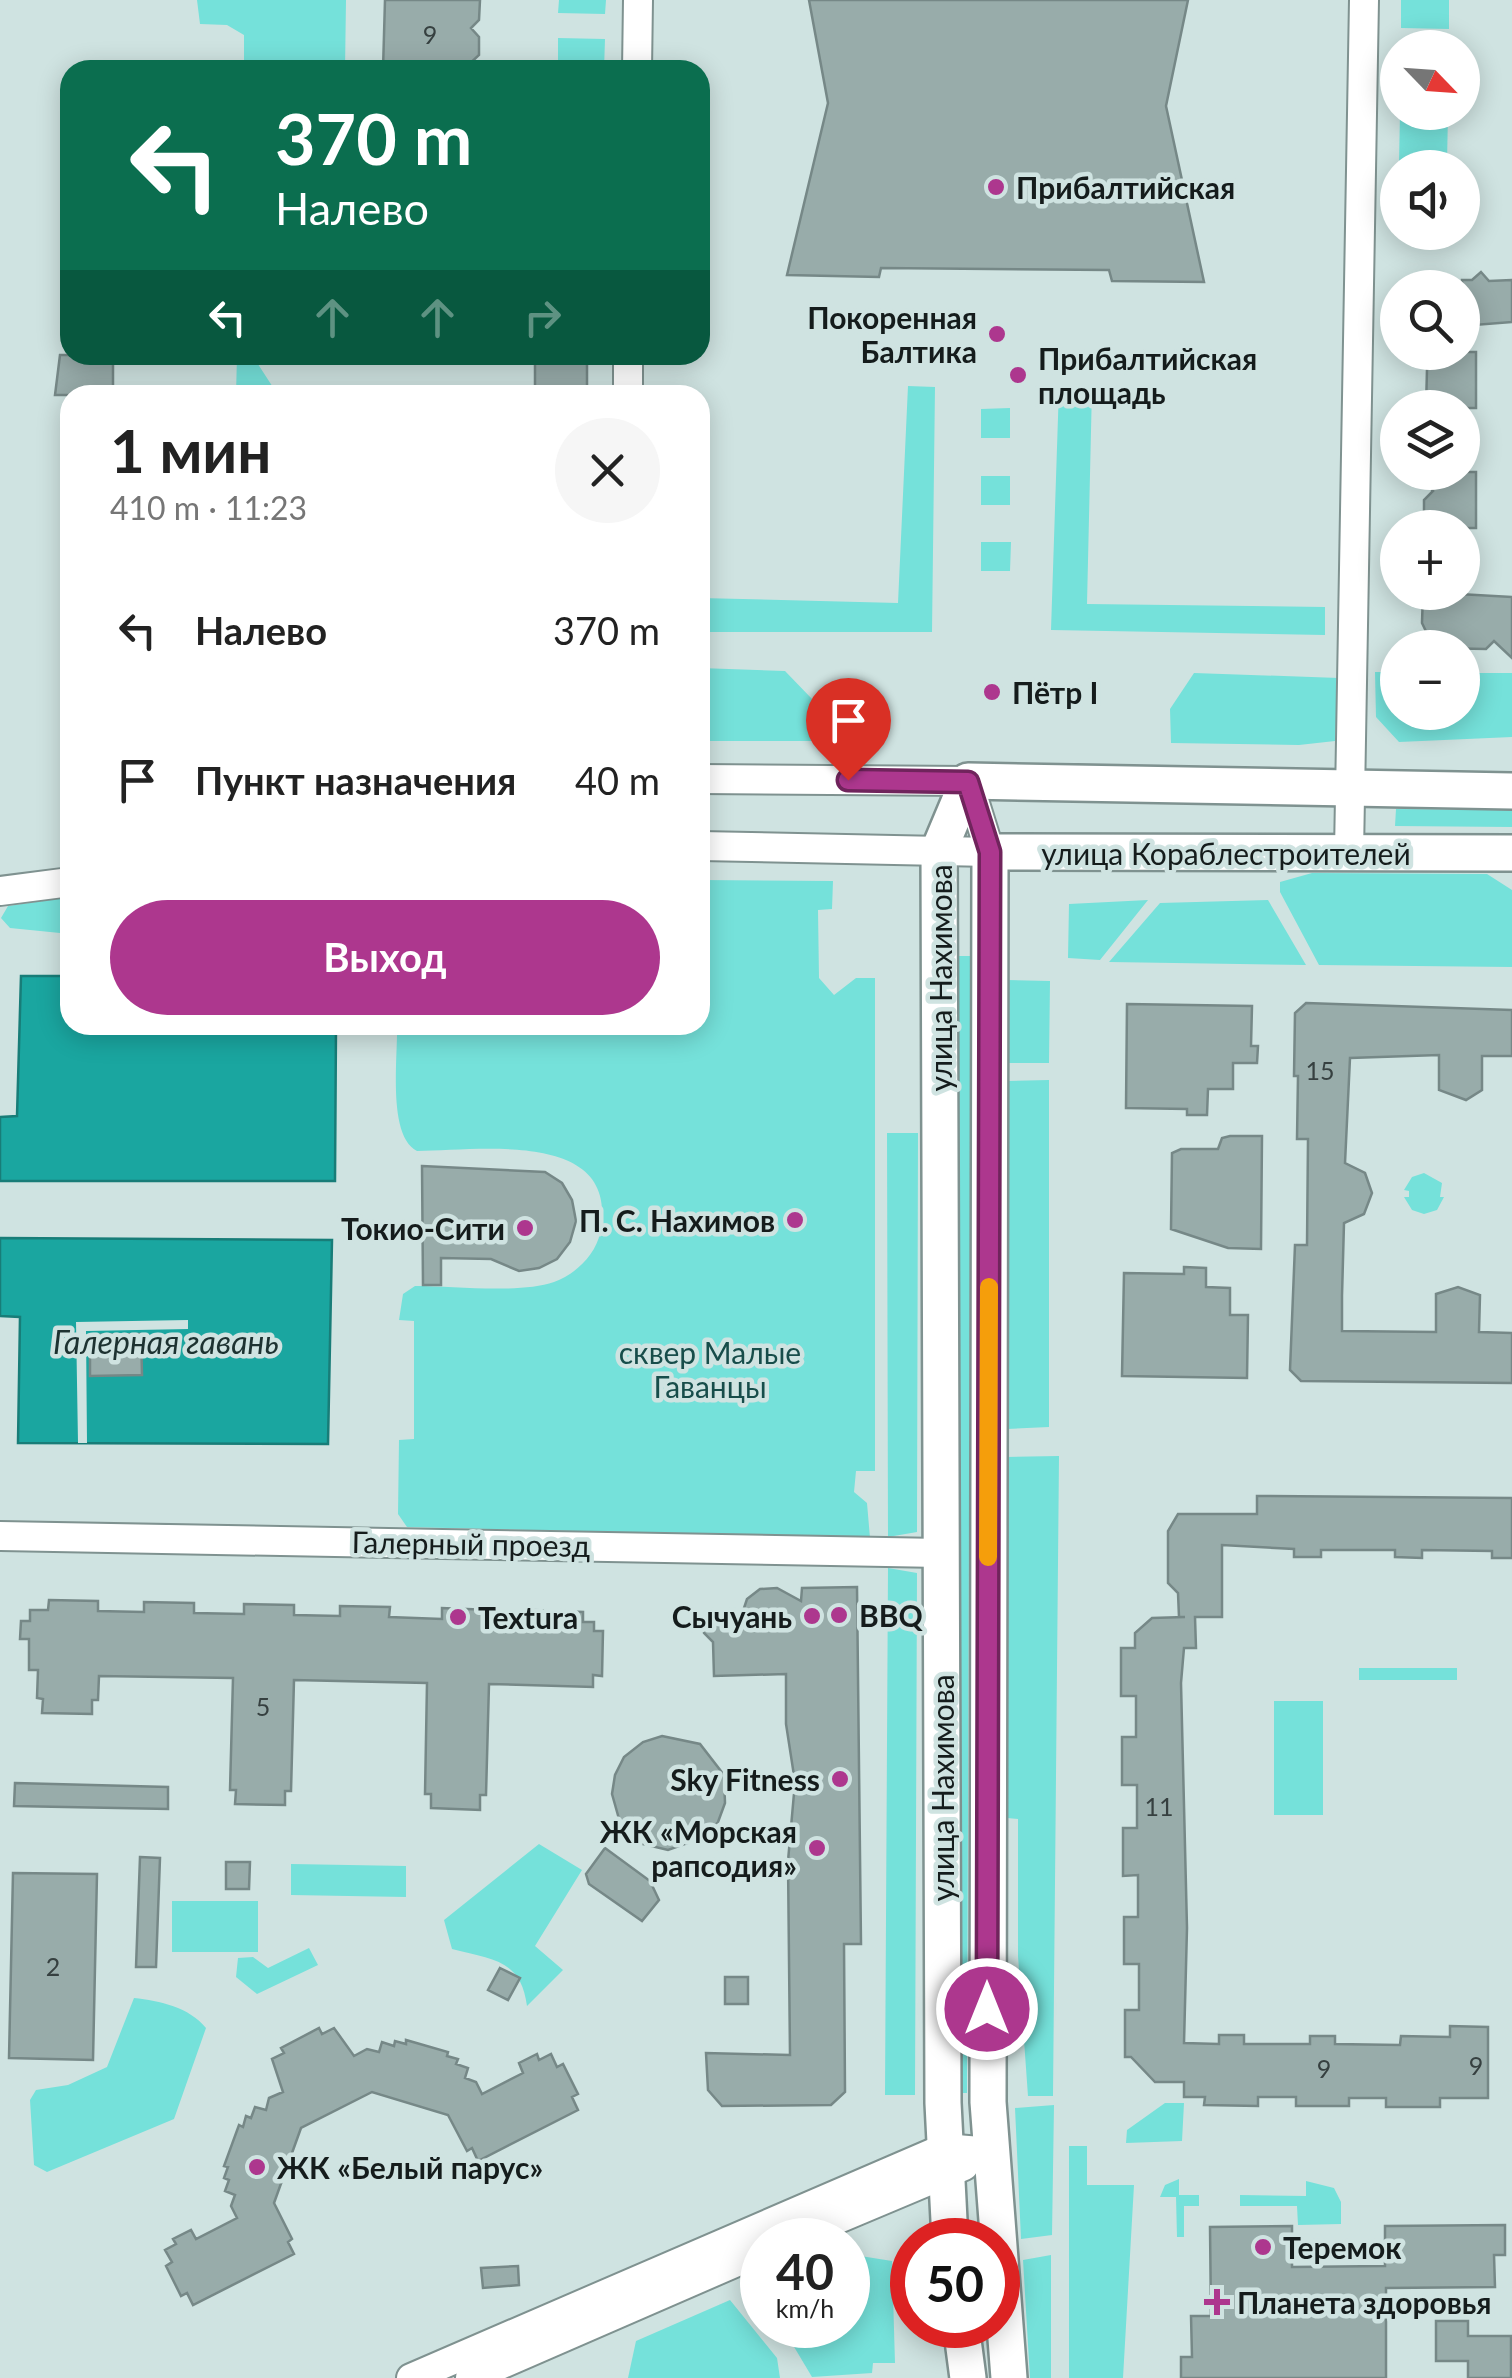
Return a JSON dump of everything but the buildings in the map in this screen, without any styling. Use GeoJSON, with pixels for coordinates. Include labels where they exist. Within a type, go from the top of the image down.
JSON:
{"type":"FeatureCollection","features":[{"type":"Feature","properties":{"kind":"main road"},"geometry":{"type":"LineString","coordinates":[[968,782],[1505,787]]}},
{"type":"Feature","properties":{"kind":"main road","name":"улица Нахимова"},"geometry":{"type":"LineString","coordinates":[[949,2218],[945,2161],[939,850],[968,782]]}},
{"type":"Feature","properties":{"kind":"main road","name":"улица Нахимова"},"geometry":{"type":"LineString","coordinates":[[990,852],[987,2009],[992,2152],[1010,2378]]}},
{"type":"Feature","properties":{"kind":"main road","name":"улица Кораблестроителей"},"geometry":{"type":"LineString","coordinates":[[990,852],[1348,852],[1503,858]]}},
{"type":"Feature","properties":{"kind":"main road"},"geometry":{"type":"LineString","coordinates":[[963,2348],[968,2378]]}},
{"type":"Feature","properties":{"kind":"street"},"geometry":{"type":"LineString","coordinates":[[637,60],[638,0]]}},
{"type":"Feature","properties":{"kind":"street"},"geometry":{"type":"LineString","coordinates":[[1348,852],[1364,0]]}},
{"type":"Feature","properties":{"kind":"street"},"geometry":{"type":"LineString","coordinates":[[710,778],[968,782]]}},
{"type":"Feature","properties":{"kind":"street","name":"улица Нахимова"},"geometry":{"type":"LineString","coordinates":[[968,782],[990,852]]}},
{"type":"Feature","properties":{"kind":"street","name":"улица Кораблестроителей"},"geometry":{"type":"LineString","coordinates":[[710,846],[990,852]]}},
{"type":"Feature","properties":{"kind":"street"},"geometry":{"type":"LineString","coordinates":[[0,891],[60,883]]}},
{"type":"Feature","properties":{"kind":"street","name":"Галерный проезд"},"geometry":{"type":"LineString","coordinates":[[0,1536],[941,1553]]}},
{"type":"Feature","properties":{"kind":"street"},"geometry":{"type":"LineString","coordinates":[[410,2378],[945,2161],[992,2152]]}},
{"type":"Feature","properties":{"kind":"street"},"geometry":{"type":"LineString","coordinates":[[832,2218],[945,2161]]}},
{"type":"Feature","properties":{"kind":"street"},"geometry":{"type":"LineString","coordinates":[[470,2378],[740,2261]]}},
{"type":"Feature","properties":{"kind":"green space"},"geometry":{"type":"Polygon","coordinates":[[[197,0],[346,0],[345,60],[244,60],[244,35],[227,25],[200,24],[197,0]]]}},
{"type":"Feature","properties":{"kind":"green space"},"geometry":{"type":"Polygon","coordinates":[[[559,0],[606,0],[605,14],[558,13],[559,0]]]}},
{"type":"Feature","properties":{"kind":"green space"},"geometry":{"type":"Polygon","coordinates":[[[1401,0],[1449,0],[1449,29],[1401,28],[1401,0]]]}},
{"type":"Feature","properties":{"kind":"green space"},"geometry":{"type":"Polygon","coordinates":[[[558,38],[605,39],[604,60],[558,60],[558,38]]]}},
{"type":"Feature","properties":{"kind":"green space"},"geometry":{"type":"Polygon","coordinates":[[[1400,130],[1448,130],[1447,150],[1399,150],[1400,130]]]}},
{"type":"Feature","properties":{"kind":"green space"},"geometry":{"type":"Polygon","coordinates":[[[237,365],[258,365],[272,385],[236,385],[237,365]]]}},
{"type":"Feature","properties":{"kind":"green space"},"geometry":{"type":"Polygon","coordinates":[[[908,386],[935,387],[932,632],[710,632],[710,598],[898,603],[908,386]]]}},
{"type":"Feature","properties":{"kind":"green space"},"geometry":{"type":"Polygon","coordinates":[[[1059,387],[1092,388],[1087,604],[1325,607],[1325,635],[1051,630],[1059,387]]]}},
{"type":"Feature","properties":{"kind":"green space"},"geometry":{"type":"Polygon","coordinates":[[[1010,408],[1010,438],[981,438],[981,409],[1010,408]]]}},
{"type":"Feature","properties":{"kind":"green space"},"geometry":{"type":"Polygon","coordinates":[[[981,476],[1010,476],[1010,505],[981,505],[981,476]]]}},
{"type":"Feature","properties":{"kind":"green space"},"geometry":{"type":"Polygon","coordinates":[[[981,542],[1011,542],[1010,571],[981,571],[981,542]]]}},
{"type":"Feature","properties":{"kind":"green space"},"geometry":{"type":"Polygon","coordinates":[[[710,668],[785,671],[813,700],[814,741],[710,741],[710,668]]]}},
{"type":"Feature","properties":{"kind":"green space"},"geometry":{"type":"Polygon","coordinates":[[[1375,672],[1380,672],[1380,721],[1376,717],[1375,672]]]}},
{"type":"Feature","properties":{"kind":"green space"},"geometry":{"type":"Polygon","coordinates":[[[1194,673],[1339,678],[1335,741],[1299,745],[1171,743],[1170,709],[1194,673]]]}},
{"type":"Feature","properties":{"kind":"green space"},"geometry":{"type":"Polygon","coordinates":[[[1480,673],[1512,673],[1512,737],[1399,742],[1388,730],[1480,730],[1480,673]]]}},
{"type":"Feature","properties":{"kind":"green space"},"geometry":{"type":"Polygon","coordinates":[[[1396,809],[1512,810],[1512,827],[1395,826],[1396,809]]]}},
{"type":"Feature","properties":{"kind":"green space"},"geometry":{"type":"Polygon","coordinates":[[[1312,873],[1487,874],[1512,890],[1512,967],[1319,965],[1280,892],[1280,882],[1312,873]]]}},
{"type":"Feature","properties":{"kind":"green space","name":"сквер Малые Гаванцы"},"geometry":{"type":"Polygon","coordinates":[[[710,880],[833,881],[832,909],[818,910],[819,978],[834,995],[856,978],[875,978],[875,1471],[856,1471],[854,1492],[867,1503],[870,1538],[407,1527],[398,1514],[399,1440],[414,1439],[414,1321],[399,1320],[403,1294],[415,1286],[523,1288],[562,1279],[594,1249],[600,1233],[601,1199],[589,1176],[568,1161],[540,1153],[508,1149],[417,1151],[401,1129],[397,1035],[710,1035],[710,880]]]}},
{"type":"Feature","properties":{"kind":"green space"},"geometry":{"type":"Polygon","coordinates":[[[60,898],[60,933],[10,928],[1,918],[8,906],[60,898]]]}},
{"type":"Feature","properties":{"kind":"green space"},"geometry":{"type":"Polygon","coordinates":[[[1148,900],[1100,960],[1068,958],[1069,904],[1148,900]]]}},
{"type":"Feature","properties":{"kind":"green space"},"geometry":{"type":"Polygon","coordinates":[[[1268,900],[1306,965],[1109,962],[1160,903],[1268,900]]]}},
{"type":"Feature","properties":{"kind":"green space"},"geometry":{"type":"Polygon","coordinates":[[[956,956],[971,956],[967,2093],[953,2093],[956,956]]]}},
{"type":"Feature","properties":{"kind":"green space"},"geometry":{"type":"Polygon","coordinates":[[[1007,980],[1050,981],[1049,1063],[1006,1063],[1007,980]]]}},
{"type":"Feature","properties":{"kind":"green space"},"geometry":{"type":"Polygon","coordinates":[[[1049,1080],[1049,1427],[1007,1429],[1006,1081],[1049,1080]]]}},
{"type":"Feature","properties":{"kind":"green space"},"geometry":{"type":"Polygon","coordinates":[[[887,1133],[918,1133],[917,1532],[888,1537],[887,1133]]]}},
{"type":"Feature","properties":{"kind":"green space"},"geometry":{"type":"Polygon","coordinates":[[[1424,1173],[1442,1183],[1440,1197],[1444,1197],[1437,1210],[1424,1214],[1412,1210],[1404,1197],[1409,1197],[1409,1191],[1404,1190],[1412,1177],[1424,1173]]]}},
{"type":"Feature","properties":{"kind":"green space"},"geometry":{"type":"Polygon","coordinates":[[[1059,1456],[1053,2096],[1028,2096],[1018,1956],[1018,1819],[1007,1818],[1006,1457],[1059,1456]]]}},
{"type":"Feature","properties":{"kind":"green space"},"geometry":{"type":"Polygon","coordinates":[[[888,1568],[917,1573],[915,2095],[885,2095],[888,1568]]]}},
{"type":"Feature","properties":{"kind":"green space"},"geometry":{"type":"Polygon","coordinates":[[[1359,1668],[1457,1668],[1457,1680],[1359,1680],[1359,1668]]]}},
{"type":"Feature","properties":{"kind":"green space"},"geometry":{"type":"Polygon","coordinates":[[[1274,1701],[1323,1701],[1323,1815],[1274,1815],[1274,1701]]]}},
{"type":"Feature","properties":{"kind":"green space"},"geometry":{"type":"Polygon","coordinates":[[[539,1844],[582,1870],[535,1946],[563,1970],[527,2006],[519,1979],[511,1970],[492,1959],[452,1949],[444,1920],[539,1844]]]}},
{"type":"Feature","properties":{"kind":"green space"},"geometry":{"type":"Polygon","coordinates":[[[291,1864],[406,1866],[406,1897],[291,1895],[291,1864]]]}},
{"type":"Feature","properties":{"kind":"green space"},"geometry":{"type":"Polygon","coordinates":[[[172,1901],[258,1901],[258,1952],[172,1952],[172,1901]]]}},
{"type":"Feature","properties":{"kind":"green space"},"geometry":{"type":"Polygon","coordinates":[[[309,1948],[318,1965],[257,1994],[236,1977],[238,1958],[253,1957],[268,1968],[309,1948]]]}},
{"type":"Feature","properties":{"kind":"green space"},"geometry":{"type":"Polygon","coordinates":[[[134,1998],[183,2010],[206,2028],[174,2119],[47,2172],[34,2165],[30,2100],[36,2090],[68,2085],[107,2067],[134,1998]]]}},
{"type":"Feature","properties":{"kind":"green space"},"geometry":{"type":"Polygon","coordinates":[[[1165,2103],[1184,2103],[1182,2141],[1126,2143],[1127,2130],[1165,2103]]]}},
{"type":"Feature","properties":{"kind":"green space"},"geometry":{"type":"Polygon","coordinates":[[[1054,2105],[1052,2235],[1021,2239],[1015,2108],[1054,2105]]]}},
{"type":"Feature","properties":{"kind":"green space"},"geometry":{"type":"Polygon","coordinates":[[[1069,2146],[1087,2146],[1087,2185],[1134,2185],[1123,2378],[1069,2378],[1069,2146]]]}},
{"type":"Feature","properties":{"kind":"green space"},"geometry":{"type":"Polygon","coordinates":[[[1179,2179],[1179,2195],[1199,2195],[1199,2206],[1184,2206],[1184,2237],[1177,2237],[1176,2197],[1160,2197],[1165,2185],[1179,2179]]]}},
{"type":"Feature","properties":{"kind":"green space"},"geometry":{"type":"Polygon","coordinates":[[[1306,2181],[1334,2188],[1341,2202],[1341,2224],[1298,2225],[1297,2206],[1240,2206],[1240,2195],[1306,2196],[1306,2181]]]}},
{"type":"Feature","properties":{"kind":"green space"},"geometry":{"type":"Polygon","coordinates":[[[1051,2255],[1051,2378],[1030,2378],[1023,2260],[1051,2255]]]}},
{"type":"Feature","properties":{"kind":"green space"},"geometry":{"type":"Polygon","coordinates":[[[870,2258],[890,2261],[890,2348],[895,2348],[895,2363],[873,2363],[872,2373],[812,2377],[795,2348],[870,2348],[870,2258]]]}},
{"type":"Feature","properties":{"kind":"green space"},"geometry":{"type":"Polygon","coordinates":[[[730,2300],[740,2312],[740,2348],[769,2348],[777,2358],[780,2378],[628,2378],[636,2341],[730,2300]]]}},
{"type":"Feature","properties":{"kind":"water"},"geometry":{"type":"Polygon","coordinates":[[[21,976],[60,976],[60,1035],[336,1035],[335,1181],[0,1181],[0,1117],[17,1116],[21,976]]]}},
{"type":"Feature","properties":{"kind":"water","name":"Галерная гавань"},"geometry":{"type":"Polygon","coordinates":[[[0,1238],[332,1240],[328,1444],[18,1443],[20,1317],[0,1316],[0,1238]]]}},
{"type":"Feature","properties":{"kind":"pier"},"geometry":{"type":"Polygon","coordinates":[[[188,1320],[188,1329],[86,1331],[87,1443],[78,1443],[76,1322],[188,1320]]]}},
{"type":"Feature","properties":{"kind":"slow traffic"},"geometry":{"type":"LineString","coordinates":[[988,1557],[989,1287]]}},
{"type":"Feature","properties":{"kind":"place","name":"Прибалтийская"},"geometry":{"type":"Point","coordinates":[996,187]}},
{"type":"Feature","properties":{"kind":"place","name":"Покоренная Балтика"},"geometry":{"type":"Point","coordinates":[997,334]}},
{"type":"Feature","properties":{"kind":"place","name":"Прибалтийская площадь"},"geometry":{"type":"Point","coordinates":[1018,375]}},
{"type":"Feature","properties":{"kind":"place","name":"Пётр I"},"geometry":{"type":"Point","coordinates":[992,692]}},
{"type":"Feature","properties":{"kind":"place","name":"П. С. Нахимов"},"geometry":{"type":"Point","coordinates":[795,1220]}},
{"type":"Feature","properties":{"kind":"place","name":"Токио-Сити"},"geometry":{"type":"Point","coordinates":[525,1228]}},
{"type":"Feature","properties":{"kind":"place","name":"BBQ"},"geometry":{"type":"Point","coordinates":[839,1615]}},
{"type":"Feature","properties":{"kind":"place","name":"Сычуань"},"geometry":{"type":"Point","coordinates":[812,1616]}},
{"type":"Feature","properties":{"kind":"place","name":"Textura"},"geometry":{"type":"Point","coordinates":[458,1617]}},
{"type":"Feature","properties":{"kind":"place","name":"Sky Fitness"},"geometry":{"type":"Point","coordinates":[840,1779]}},
{"type":"Feature","properties":{"kind":"place","name":"ЖК «Морская рапсодия»"},"geometry":{"type":"Point","coordinates":[817,1848]}},
{"type":"Feature","properties":{"kind":"place","name":"ЖК «Белый парус»"},"geometry":{"type":"Point","coordinates":[257,2167]}},
{"type":"Feature","properties":{"kind":"place","name":"Теремок"},"geometry":{"type":"Point","coordinates":[1263,2247]}},
{"type":"Feature","properties":{"kind":"place","name":"Планета здоровья"},"geometry":{"type":"Point","coordinates":[1217,2302]}},
{"type":"Feature","properties":{"kind":"route"},"geometry":{"type":"LineString","coordinates":[[848,780],[968,782],[990,852],[987,2009]]}}]}
